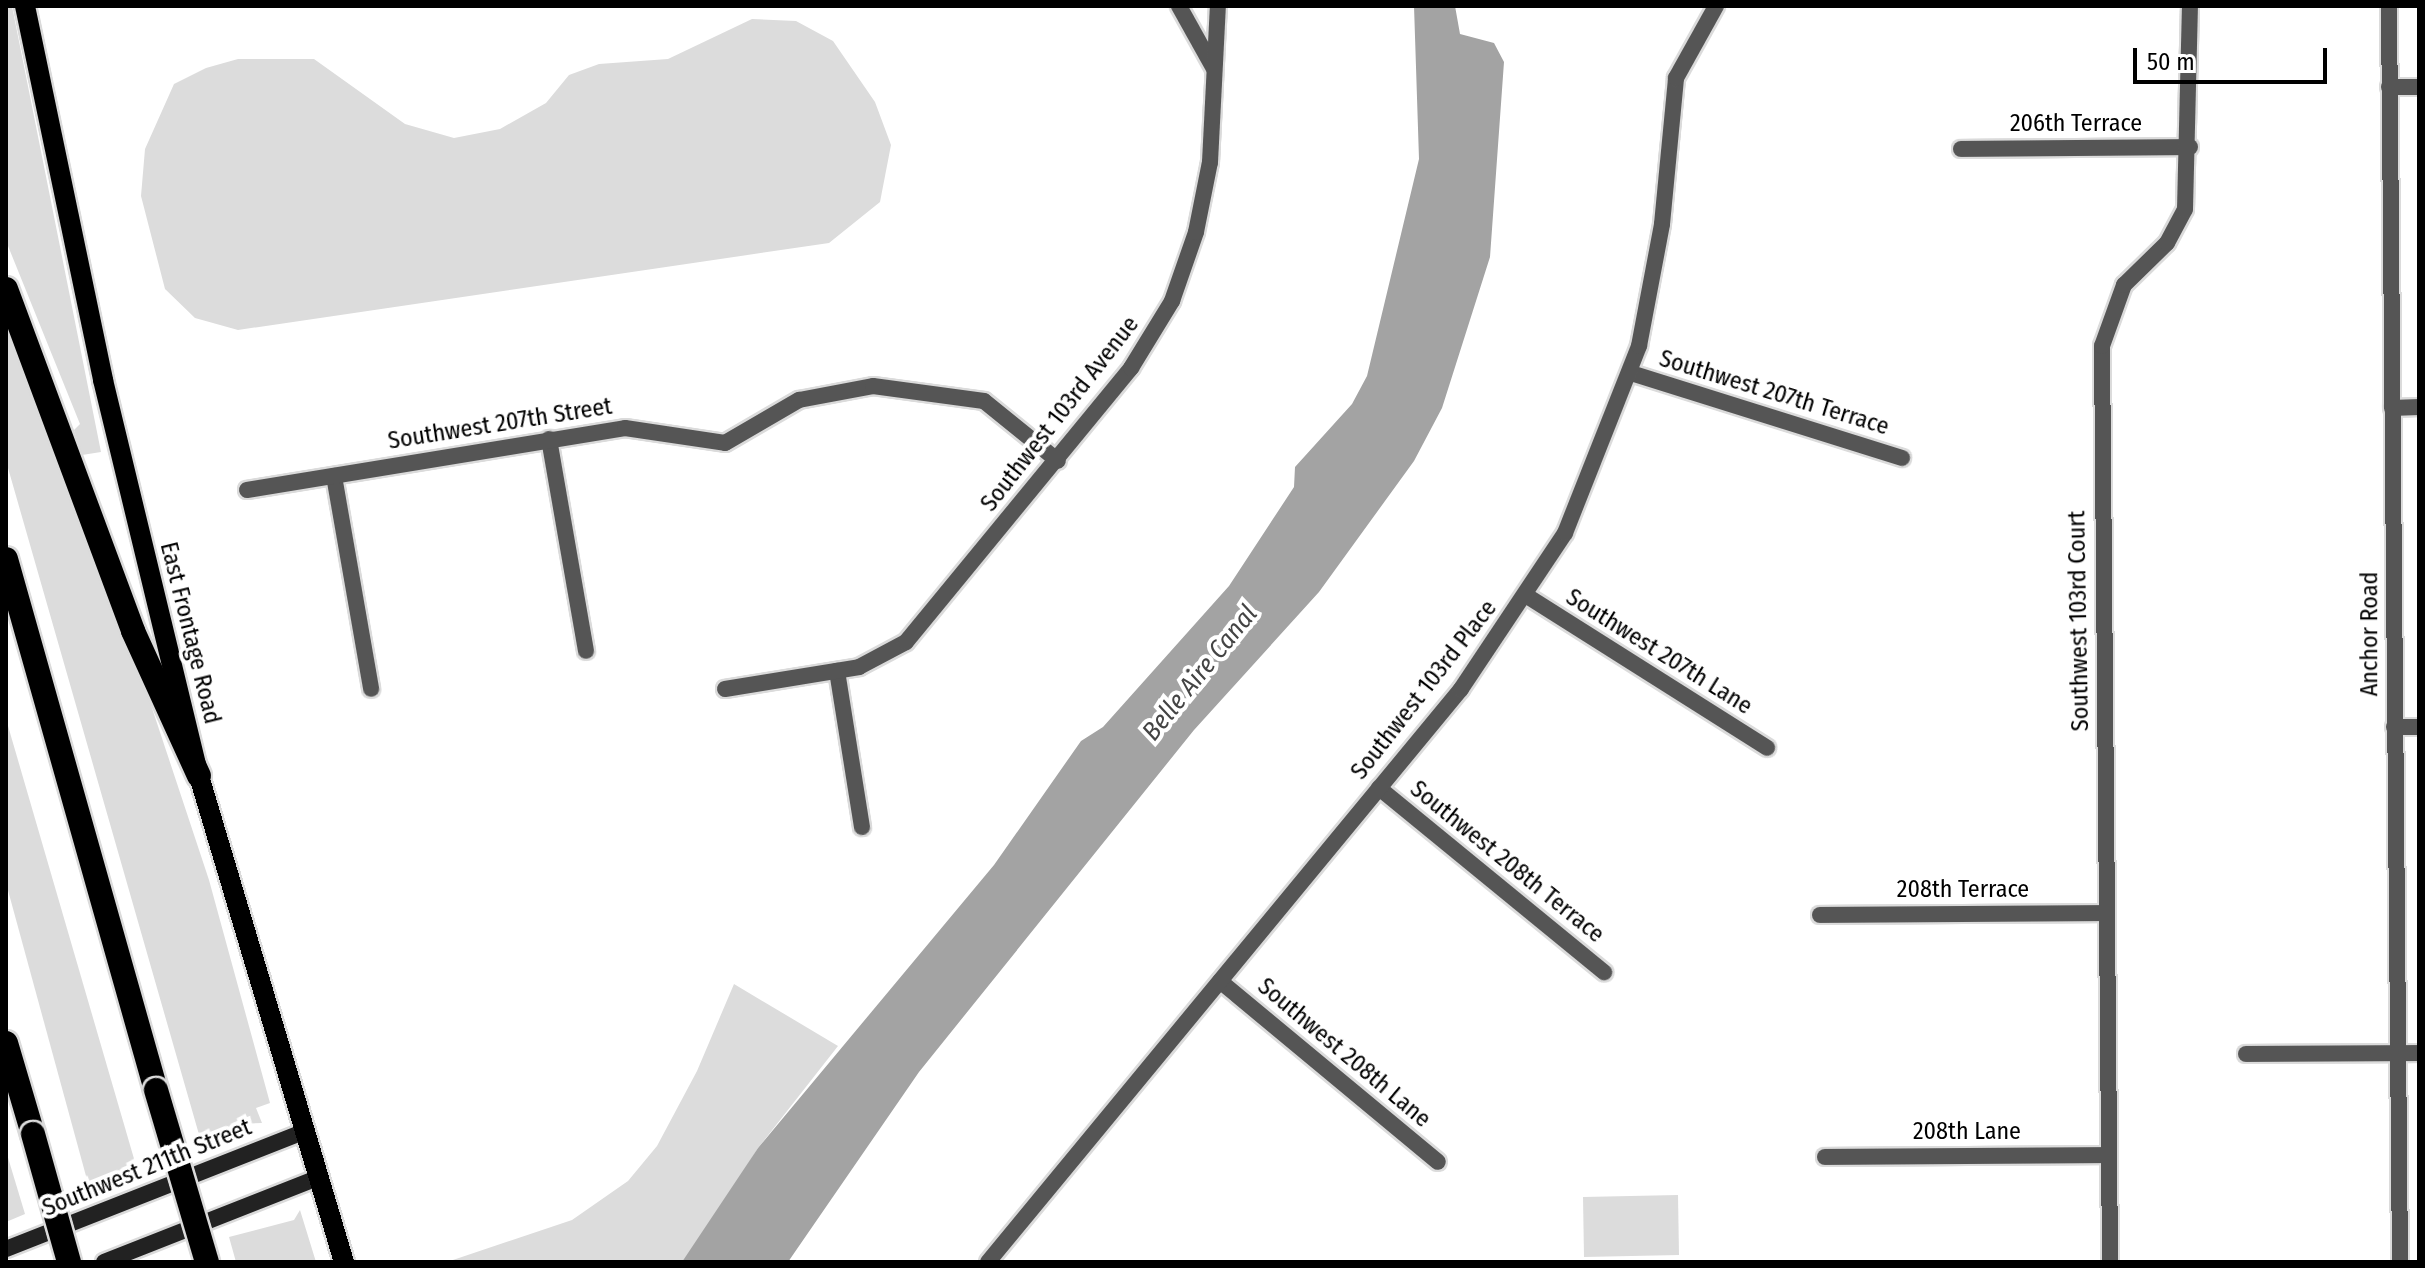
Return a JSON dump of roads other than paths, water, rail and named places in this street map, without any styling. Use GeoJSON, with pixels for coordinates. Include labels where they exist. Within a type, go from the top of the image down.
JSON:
{"type":"FeatureCollection","features":[{"type":"Feature","properties":{"kind":"highway"},"geometry":{"type":"LineString","coordinates":[[6,289],[133,631],[199,776]]}},
{"type":"Feature","properties":{"kind":"highway"},"geometry":{"type":"LineString","coordinates":[[6,559],[207,1262]]}},
{"type":"Feature","properties":{"kind":"highway"},"geometry":{"type":"LineString","coordinates":[[6,1043],[69,1262]]}},
{"type":"Feature","properties":{"kind":"main road","name":"East Frontage Road"},"geometry":{"type":"LineString","coordinates":[[25,6],[133,511],[199,776],[344,1262]]}},
{"type":"Feature","properties":{"kind":"main road","name":"Southwest 211th Street"},"geometry":{"type":"LineString","coordinates":[[6,1249],[306,1131]]}},
{"type":"Feature","properties":{"kind":"main road"},"geometry":{"type":"LineString","coordinates":[[104,1262],[320,1177]]}},
{"type":"Feature","properties":{"kind":"street"},"geometry":{"type":"LineString","coordinates":[[1179,6],[1213,67]]}},
{"type":"Feature","properties":{"kind":"street","name":"Southwest 103rd Avenue"},"geometry":{"type":"LineString","coordinates":[[837,671],[876,662],[906,642],[1058,461],[1172,301],[1206,185],[1218,6]]}},
{"type":"Feature","properties":{"kind":"street","name":"Southwest 103rd Place"},"geometry":{"type":"LineString","coordinates":[[988,1262],[1379,788],[1527,596],[1580,503],[1631,373],[1662,224],[1676,78],[1716,6]]}},
{"type":"Feature","properties":{"kind":"street","name":"Southwest 103rd Court"},"geometry":{"type":"LineString","coordinates":[[2110,1262],[2102,346],[2119,294],[2167,243],[2185,209],[2190,147],[2190,6]]}},
{"type":"Feature","properties":{"kind":"street","name":"Anchor Road"},"geometry":{"type":"LineString","coordinates":[[2389,6],[2400,1262]]}},
{"type":"Feature","properties":{"kind":"street"},"geometry":{"type":"LineString","coordinates":[[2389,87],[2419,87]]}},
{"type":"Feature","properties":{"kind":"street","name":"206th Terrace"},"geometry":{"type":"LineString","coordinates":[[1961,149],[2190,147]]}},
{"type":"Feature","properties":{"kind":"street","name":"Southwest 207th Terrace"},"geometry":{"type":"LineString","coordinates":[[1631,373],[1902,458]]}},
{"type":"Feature","properties":{"kind":"street","name":"Southwest 207th Street"},"geometry":{"type":"LineString","coordinates":[[247,490],[634,427],[725,443],[799,400],[890,386],[984,401],[1058,461]]}},
{"type":"Feature","properties":{"kind":"street"},"geometry":{"type":"LineString","coordinates":[[2392,408],[2419,407]]}},
{"type":"Feature","properties":{"kind":"street"},"geometry":{"type":"LineString","coordinates":[[549,439],[586,651]]}},
{"type":"Feature","properties":{"kind":"street"},"geometry":{"type":"LineString","coordinates":[[334,476],[371,689]]}},
{"type":"Feature","properties":{"kind":"street","name":"Southwest 207th Lane"},"geometry":{"type":"LineString","coordinates":[[1527,596],[1767,748]]}},
{"type":"Feature","properties":{"kind":"street"},"geometry":{"type":"LineString","coordinates":[[725,689],[837,671],[862,827]]}},
{"type":"Feature","properties":{"kind":"street"},"geometry":{"type":"LineString","coordinates":[[2394,727],[2419,727]]}},
{"type":"Feature","properties":{"kind":"street","name":"Southwest 208th Terrace"},"geometry":{"type":"LineString","coordinates":[[1379,788],[1604,972]]}},
{"type":"Feature","properties":{"kind":"street","name":"208th Terrace"},"geometry":{"type":"LineString","coordinates":[[1820,915],[2106,913]]}},
{"type":"Feature","properties":{"kind":"street","name":"Southwest 208th Lane"},"geometry":{"type":"LineString","coordinates":[[1220,981],[1438,1162]]}},
{"type":"Feature","properties":{"kind":"street"},"geometry":{"type":"LineString","coordinates":[[2246,1054],[2419,1053]]}},
{"type":"Feature","properties":{"kind":"street","name":"208th Lane"},"geometry":{"type":"LineString","coordinates":[[1825,1157],[2109,1155]]}},
{"type":"Feature","properties":{"kind":"water","name":"Belle Aire Canal"},"geometry":{"type":"Polygon","coordinates":[[[1414,6],[1455,6],[1460,34],[1494,43],[1504,62],[1490,257],[1442,408],[1414,461],[1319,592],[1194,730],[919,1072],[788,1262],[682,1262],[758,1148],[994,865],[1081,741],[1103,727],[1229,586],[1294,487],[1295,467],[1352,404],[1367,376],[1419,159],[1414,6]]]}}]}
